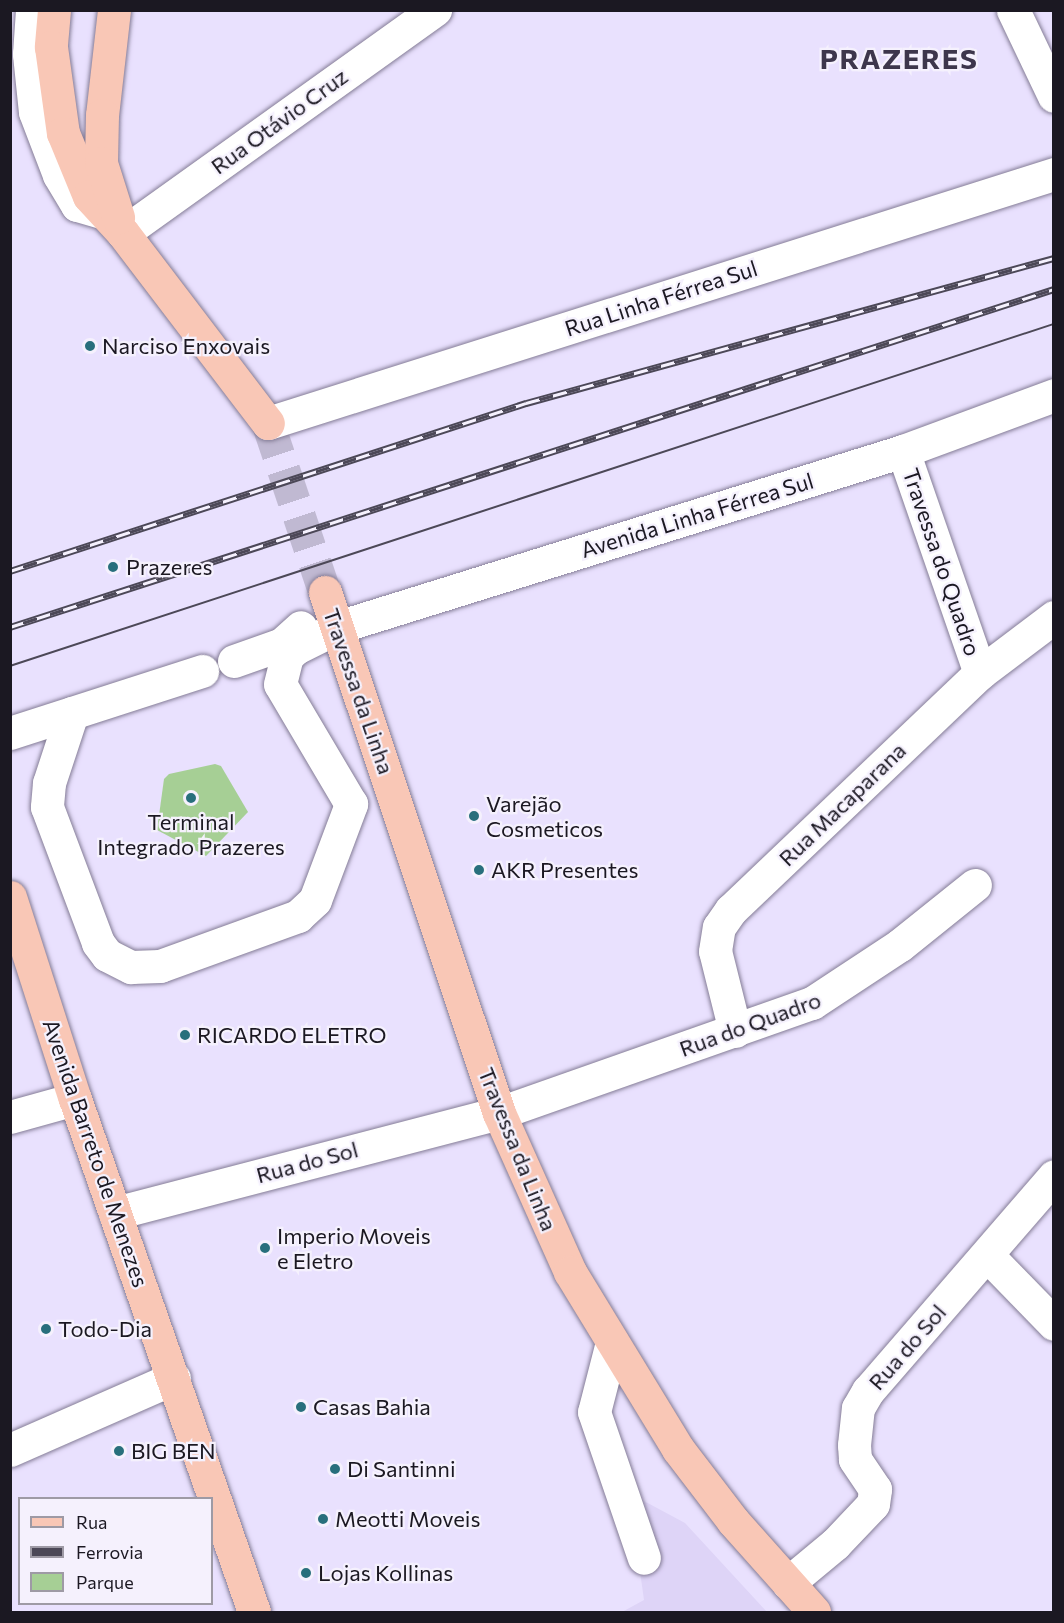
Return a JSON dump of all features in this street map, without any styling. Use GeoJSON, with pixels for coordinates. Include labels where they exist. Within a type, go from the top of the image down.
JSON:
{"type":"FeatureCollection","features":[{"type":"Feature","properties":{"kind":"main road"},"geometry":{"type":"LineString","coordinates":[[54,10],[51,47],[63,133],[89,196],[268,423]]}},
{"type":"Feature","properties":{"kind":"main road"},"geometry":{"type":"LineString","coordinates":[[112,223],[101,164],[102,115],[114,10]]}},
{"type":"Feature","properties":{"kind":"main road","name":"Travessa da Linha"},"geometry":{"type":"LineString","coordinates":[[325,592],[499,1113],[570,1272],[678,1449],[814,1612]]}},
{"type":"Feature","properties":{"kind":"main road","name":"Avenida Barreto de Menezes"},"geometry":{"type":"LineString","coordinates":[[10,897],[75,1099],[254,1612]]}},
{"type":"Feature","properties":{"kind":"street"},"geometry":{"type":"LineString","coordinates":[[32,10],[29,54],[35,112],[58,175],[78,204],[112,223]]}},
{"type":"Feature","properties":{"kind":"street","name":"Rua Otávio Cruz"},"geometry":{"type":"LineString","coordinates":[[112,223],[435,10]]}},
{"type":"Feature","properties":{"kind":"street"},"geometry":{"type":"LineString","coordinates":[[1013,10],[1053,96]]}},
{"type":"Feature","properties":{"kind":"street","name":"Rua Linha Férrea Sul"},"geometry":{"type":"LineString","coordinates":[[268,423],[1053,174]]}},
{"type":"Feature","properties":{"kind":"street","name":"Avenida Linha Férrea Sul"},"geometry":{"type":"LineString","coordinates":[[338,627],[903,451],[1053,395]]}},
{"type":"Feature","properties":{"kind":"street","name":"Travessa do Quadro"},"geometry":{"type":"LineString","coordinates":[[903,451],[980,673]]}},
{"type":"Feature","properties":{"kind":"street"},"geometry":{"type":"LineString","coordinates":[[72,713],[49,783],[47,807],[98,943],[120,963],[146,969],[298,916],[315,900],[351,804],[271,668],[241,658],[288,641],[314,614],[325,592]]}},
{"type":"Feature","properties":{"kind":"street","name":"Rua Macaparana"},"geometry":{"type":"LineString","coordinates":[[735,1031],[716,961],[715,938],[719,927],[731,910],[980,673],[1053,617]]}},
{"type":"Feature","properties":{"kind":"street"},"geometry":{"type":"LineString","coordinates":[[280,684],[287,656],[296,648],[338,627]]}},
{"type":"Feature","properties":{"kind":"street"},"geometry":{"type":"LineString","coordinates":[[10,733],[202,671]]}},
{"type":"Feature","properties":{"kind":"street","name":"Rua do Quadro"},"geometry":{"type":"LineString","coordinates":[[499,1113],[735,1031],[828,996],[975,885]]}},
{"type":"Feature","properties":{"kind":"street"},"geometry":{"type":"LineString","coordinates":[[10,1117],[75,1099]]}},
{"type":"Feature","properties":{"kind":"street","name":"Rua do Sol"},"geometry":{"type":"LineString","coordinates":[[116,1213],[499,1113]]}},
{"type":"Feature","properties":{"kind":"street","name":"Rua do Sol"},"geometry":{"type":"LineString","coordinates":[[788,1583],[868,1513],[875,1489],[855,1458],[854,1445],[862,1400],[1053,1176]]}},
{"type":"Feature","properties":{"kind":"street"},"geometry":{"type":"LineString","coordinates":[[987,1255],[1053,1324]]}},
{"type":"Feature","properties":{"kind":"street"},"geometry":{"type":"LineString","coordinates":[[612,1342],[594,1412],[644,1558]]}},
{"type":"Feature","properties":{"kind":"street"},"geometry":{"type":"LineString","coordinates":[[10,1450],[174,1378]]}},
{"type":"Feature","properties":{"kind":"shaded area"},"geometry":{"type":"Polygon","coordinates":[[[629,1493],[685,1523],[767,1612],[622,1612],[644,1600],[629,1493]]]}},
{"type":"Feature","properties":{"kind":"green space"},"geometry":{"type":"Polygon","coordinates":[[[215,764],[221,766],[248,812],[206,856],[157,830],[164,779],[169,774],[215,764]]]}},
{"type":"Feature","properties":{"kind":"tunnel"},"geometry":{"type":"LineString","coordinates":[[268,423],[325,592]]}},
{"type":"Feature","properties":{"kind":"tram line"},"geometry":{"type":"LineString","coordinates":[[10,666],[1054,324]]}},
{"type":"Feature","properties":{"kind":"railway"},"geometry":{"type":"LineString","coordinates":[[10,571],[526,403],[1054,258]]}},
{"type":"Feature","properties":{"kind":"railway"},"geometry":{"type":"LineString","coordinates":[[10,627],[1054,289]]}},
{"type":"Feature","properties":{"kind":"place","name":"Narciso Enxovais"},"geometry":{"type":"Point","coordinates":[90,346]}},
{"type":"Feature","properties":{"kind":"place","name":"Prazeres"},"geometry":{"type":"Point","coordinates":[113,567]}},
{"type":"Feature","properties":{"kind":"place","name":"Terminal Integrado Prazeres"},"geometry":{"type":"Point","coordinates":[191,798]}},
{"type":"Feature","properties":{"kind":"place","name":"Varejão Cosmeticos"},"geometry":{"type":"Point","coordinates":[474,816]}},
{"type":"Feature","properties":{"kind":"place","name":"AKR Presentes"},"geometry":{"type":"Point","coordinates":[479,870]}},
{"type":"Feature","properties":{"kind":"place","name":"RICARDO ELETRO"},"geometry":{"type":"Point","coordinates":[185,1035]}},
{"type":"Feature","properties":{"kind":"place","name":"Imperio Moveis e Eletro"},"geometry":{"type":"Point","coordinates":[265,1248]}},
{"type":"Feature","properties":{"kind":"place","name":"Todo-Dia"},"geometry":{"type":"Point","coordinates":[46,1329]}},
{"type":"Feature","properties":{"kind":"place","name":"Casas Bahia"},"geometry":{"type":"Point","coordinates":[301,1407]}},
{"type":"Feature","properties":{"kind":"place","name":"BIG BEN"},"geometry":{"type":"Point","coordinates":[119,1451]}},
{"type":"Feature","properties":{"kind":"place","name":"Di Santinni"},"geometry":{"type":"Point","coordinates":[335,1469]}},
{"type":"Feature","properties":{"kind":"place","name":"Meotti Moveis"},"geometry":{"type":"Point","coordinates":[323,1519]}},
{"type":"Feature","properties":{"kind":"place","name":"Lojas Kollinas"},"geometry":{"type":"Point","coordinates":[306,1573]}},
{"type":"Feature","properties":{"kind":"district","name":"PRAZERES"},"geometry":{"type":"Point","coordinates":[899,58]}}]}
